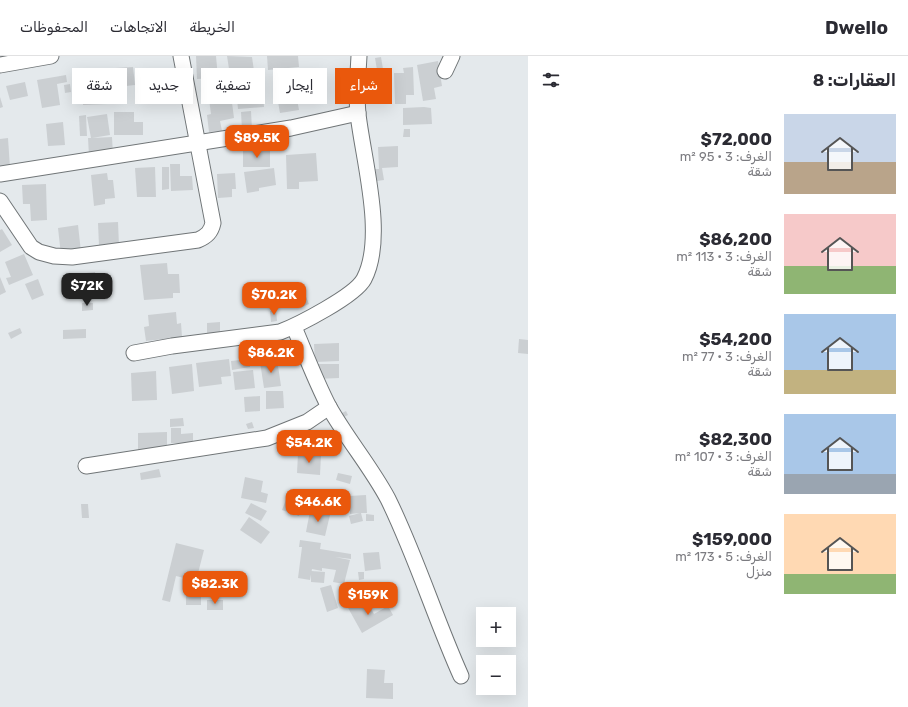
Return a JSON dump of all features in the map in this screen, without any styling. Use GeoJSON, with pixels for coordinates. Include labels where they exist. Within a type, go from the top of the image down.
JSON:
{"type":"FeatureCollection","features":[{"type":"Feature","properties":{"kind":"street"},"geometry":{"type":"LineString","coordinates":[[0,65],[51,56]]}},
{"type":"Feature","properties":{"kind":"street"},"geometry":{"type":"LineString","coordinates":[[0,201],[31,247],[39,252],[54,256],[72,257],[198,240],[211,231],[213,223],[181,56]]}},
{"type":"Feature","properties":{"kind":"street"},"geometry":{"type":"LineString","coordinates":[[134,353],[172,346],[280,332],[294,327],[356,288],[363,280],[370,263],[373,223],[369,183],[358,113],[359,56]]}},
{"type":"Feature","properties":{"kind":"street"},"geometry":{"type":"LineString","coordinates":[[445,71],[452,56]]}},
{"type":"Feature","properties":{"kind":"street"},"geometry":{"type":"LineString","coordinates":[[0,174],[291,128],[358,113]]}},
{"type":"Feature","properties":{"kind":"street"},"geometry":{"type":"LineString","coordinates":[[294,327],[329,406],[350,441],[372,471],[388,499],[409,547],[439,627],[461,676]]}},
{"type":"Feature","properties":{"kind":"street"},"geometry":{"type":"LineString","coordinates":[[86,466],[267,438],[307,422],[329,406]]}},
{"type":"Feature","properties":{"kind":"building"},"geometry":{"type":"Polygon","coordinates":[[[196,56],[216,56],[217,68],[201,68],[201,79],[197,79],[196,56]]]}},
{"type":"Feature","properties":{"kind":"building"},"geometry":{"type":"Polygon","coordinates":[[[227,56],[252,57],[254,68],[229,68],[227,56]]]}},
{"type":"Feature","properties":{"kind":"building"},"geometry":{"type":"Polygon","coordinates":[[[267,56],[298,56],[299,67],[273,68],[273,70],[268,70],[267,56]]]}},
{"type":"Feature","properties":{"kind":"building"},"geometry":{"type":"Polygon","coordinates":[[[381,57],[383,68],[377,68],[375,58],[381,57]]]}},
{"type":"Feature","properties":{"kind":"building"},"geometry":{"type":"Polygon","coordinates":[[[438,61],[442,86],[434,88],[436,99],[423,101],[417,65],[438,61]]]}},
{"type":"Feature","properties":{"kind":"building"},"geometry":{"type":"Polygon","coordinates":[[[133,67],[135,85],[127,86],[127,68],[115,68],[133,67]]]}},
{"type":"Feature","properties":{"kind":"building"},"geometry":{"type":"Polygon","coordinates":[[[413,67],[414,95],[406,95],[406,104],[395,104],[394,73],[404,73],[403,68],[413,67]]]}},
{"type":"Feature","properties":{"kind":"building"},"geometry":{"type":"Polygon","coordinates":[[[66,75],[67,82],[57,84],[60,105],[42,108],[37,80],[66,75]]]}},
{"type":"Feature","properties":{"kind":"building"},"geometry":{"type":"Polygon","coordinates":[[[25,82],[28,96],[10,100],[6,86],[25,82]]]}},
{"type":"Feature","properties":{"kind":"building"},"geometry":{"type":"Polygon","coordinates":[[[70,84],[71,92],[65,93],[64,85],[70,84]]]}},
{"type":"Feature","properties":{"kind":"building"},"geometry":{"type":"Polygon","coordinates":[[[0,97],[3,107],[0,108],[0,97]]]}},
{"type":"Feature","properties":{"kind":"building"},"geometry":{"type":"Polygon","coordinates":[[[83,104],[108,104],[83,105],[83,104]]]}},
{"type":"Feature","properties":{"kind":"building"},"geometry":{"type":"Polygon","coordinates":[[[210,104],[232,104],[234,118],[220,121],[222,131],[209,132],[207,115],[211,114],[210,104]]]}},
{"type":"Feature","properties":{"kind":"building"},"geometry":{"type":"Polygon","coordinates":[[[238,104],[264,104],[264,107],[238,109],[238,104]]]}},
{"type":"Feature","properties":{"kind":"building"},"geometry":{"type":"Polygon","coordinates":[[[278,104],[298,104],[299,110],[280,113],[278,104]]]}},
{"type":"Feature","properties":{"kind":"building"},"geometry":{"type":"Polygon","coordinates":[[[403,108],[431,108],[432,124],[403,125],[403,108]]]}},
{"type":"Feature","properties":{"kind":"building"},"geometry":{"type":"Polygon","coordinates":[[[251,111],[252,130],[242,130],[241,112],[251,111]]]}},
{"type":"Feature","properties":{"kind":"building"},"geometry":{"type":"Polygon","coordinates":[[[114,112],[134,112],[134,122],[143,122],[143,135],[114,135],[114,112]]]}},
{"type":"Feature","properties":{"kind":"building"},"geometry":{"type":"Polygon","coordinates":[[[107,114],[110,135],[92,138],[112,137],[113,155],[89,156],[88,138],[91,138],[87,117],[107,114]]]}},
{"type":"Feature","properties":{"kind":"building"},"geometry":{"type":"Polygon","coordinates":[[[86,115],[87,136],[80,136],[79,116],[86,115]]]}},
{"type":"Feature","properties":{"kind":"building"},"geometry":{"type":"Polygon","coordinates":[[[63,122],[65,145],[48,146],[46,124],[63,122]]]}},
{"type":"Feature","properties":{"kind":"building"},"geometry":{"type":"Polygon","coordinates":[[[404,129],[410,129],[410,137],[403,137],[404,129]]]}},
{"type":"Feature","properties":{"kind":"building"},"geometry":{"type":"Polygon","coordinates":[[[8,138],[10,168],[0,169],[0,139],[8,138]]]}},
{"type":"Feature","properties":{"kind":"building"},"geometry":{"type":"Polygon","coordinates":[[[398,146],[398,167],[382,168],[384,180],[377,181],[375,169],[379,169],[378,147],[398,146]]]}},
{"type":"Feature","properties":{"kind":"building"},"geometry":{"type":"Polygon","coordinates":[[[270,150],[270,167],[243,167],[243,151],[270,150]]]}},
{"type":"Feature","properties":{"kind":"building"},"geometry":{"type":"Polygon","coordinates":[[[316,153],[318,181],[299,182],[299,189],[287,189],[286,155],[316,153]]]}},
{"type":"Feature","properties":{"kind":"building"},"geometry":{"type":"Polygon","coordinates":[[[170,164],[180,164],[180,176],[192,176],[193,190],[171,191],[170,164]]]}},
{"type":"Feature","properties":{"kind":"building"},"geometry":{"type":"Polygon","coordinates":[[[155,167],[156,197],[137,197],[135,168],[155,167]]]}},
{"type":"Feature","properties":{"kind":"building"},"geometry":{"type":"Polygon","coordinates":[[[162,167],[169,167],[169,189],[162,190],[162,167]]]}},
{"type":"Feature","properties":{"kind":"building"},"geometry":{"type":"Polygon","coordinates":[[[274,168],[276,185],[259,188],[259,191],[247,193],[244,172],[274,168]]]}},
{"type":"Feature","properties":{"kind":"building"},"geometry":{"type":"Polygon","coordinates":[[[107,173],[108,180],[113,180],[115,198],[105,199],[105,204],[94,206],[91,175],[107,173]]]}},
{"type":"Feature","properties":{"kind":"building"},"geometry":{"type":"Polygon","coordinates":[[[235,173],[236,189],[232,189],[232,197],[218,198],[217,174],[235,173]]]}},
{"type":"Feature","properties":{"kind":"building"},"geometry":{"type":"Polygon","coordinates":[[[46,184],[47,220],[31,221],[30,204],[23,204],[22,185],[46,184]]]}},
{"type":"Feature","properties":{"kind":"building"},"geometry":{"type":"Polygon","coordinates":[[[118,222],[119,246],[99,246],[98,223],[118,222]]]}},
{"type":"Feature","properties":{"kind":"building"},"geometry":{"type":"Polygon","coordinates":[[[78,225],[81,252],[61,255],[58,228],[78,225]]]}},
{"type":"Feature","properties":{"kind":"building"},"geometry":{"type":"Polygon","coordinates":[[[2,229],[12,245],[0,252],[0,230],[2,229]]]}},
{"type":"Feature","properties":{"kind":"building"},"geometry":{"type":"Polygon","coordinates":[[[24,254],[33,275],[9,285],[6,278],[11,277],[5,262],[24,254]]]}},
{"type":"Feature","properties":{"kind":"building"},"geometry":{"type":"Polygon","coordinates":[[[167,263],[168,274],[179,274],[180,293],[173,293],[173,298],[144,300],[140,265],[167,263]]]}},
{"type":"Feature","properties":{"kind":"building"},"geometry":{"type":"Polygon","coordinates":[[[95,272],[98,295],[72,299],[69,275],[95,272]]]}},
{"type":"Feature","properties":{"kind":"building"},"geometry":{"type":"Polygon","coordinates":[[[0,277],[6,292],[0,295],[0,277]]]}},
{"type":"Feature","properties":{"kind":"building"},"geometry":{"type":"Polygon","coordinates":[[[38,279],[44,295],[32,300],[25,284],[38,279]]]}},
{"type":"Feature","properties":{"kind":"building"},"geometry":{"type":"Polygon","coordinates":[[[304,292],[309,304],[302,307],[296,295],[304,292]]]}},
{"type":"Feature","properties":{"kind":"building"},"geometry":{"type":"Polygon","coordinates":[[[82,303],[93,303],[93,310],[82,311],[82,303]]]}},
{"type":"Feature","properties":{"kind":"building"},"geometry":{"type":"Polygon","coordinates":[[[276,310],[277,321],[271,322],[270,311],[276,310]]]}},
{"type":"Feature","properties":{"kind":"building"},"geometry":{"type":"Polygon","coordinates":[[[176,312],[177,324],[181,323],[182,337],[146,341],[144,327],[149,326],[148,315],[176,312]]]}},
{"type":"Feature","properties":{"kind":"building"},"geometry":{"type":"Polygon","coordinates":[[[220,322],[220,334],[207,335],[207,323],[220,322]]]}},
{"type":"Feature","properties":{"kind":"building"},"geometry":{"type":"Polygon","coordinates":[[[20,328],[22,333],[11,339],[8,333],[20,328]]]}},
{"type":"Feature","properties":{"kind":"building"},"geometry":{"type":"Polygon","coordinates":[[[86,329],[86,338],[63,339],[63,330],[86,329]]]}},
{"type":"Feature","properties":{"kind":"building"},"geometry":{"type":"Polygon","coordinates":[[[519,339],[528,340],[528,354],[518,353],[519,339]]]}},
{"type":"Feature","properties":{"kind":"building"},"geometry":{"type":"Polygon","coordinates":[[[339,343],[339,361],[315,362],[314,344],[339,343]]]}},
{"type":"Feature","properties":{"kind":"building"},"geometry":{"type":"Polygon","coordinates":[[[229,359],[231,376],[221,377],[222,384],[199,387],[196,363],[229,359]]]}},
{"type":"Feature","properties":{"kind":"building"},"geometry":{"type":"Polygon","coordinates":[[[249,359],[250,367],[232,370],[231,361],[249,359]]]}},
{"type":"Feature","properties":{"kind":"building"},"geometry":{"type":"Polygon","coordinates":[[[277,359],[281,386],[264,388],[260,362],[277,359]]]}},
{"type":"Feature","properties":{"kind":"building"},"geometry":{"type":"Polygon","coordinates":[[[192,364],[194,391],[172,394],[169,367],[192,364]]]}},
{"type":"Feature","properties":{"kind":"building"},"geometry":{"type":"Polygon","coordinates":[[[315,364],[339,364],[339,378],[316,379],[315,364]]]}},
{"type":"Feature","properties":{"kind":"building"},"geometry":{"type":"Polygon","coordinates":[[[253,370],[255,388],[235,390],[233,372],[253,370]]]}},
{"type":"Feature","properties":{"kind":"building"},"geometry":{"type":"Polygon","coordinates":[[[156,371],[157,400],[132,401],[131,373],[156,371]]]}},
{"type":"Feature","properties":{"kind":"building"},"geometry":{"type":"Polygon","coordinates":[[[266,391],[283,391],[284,408],[266,409],[266,391]]]}},
{"type":"Feature","properties":{"kind":"building"},"geometry":{"type":"Polygon","coordinates":[[[260,396],[260,411],[245,412],[244,397],[260,396]]]}},
{"type":"Feature","properties":{"kind":"building"},"geometry":{"type":"Polygon","coordinates":[[[346,411],[348,415],[340,419],[338,415],[346,411]]]}},
{"type":"Feature","properties":{"kind":"building"},"geometry":{"type":"Polygon","coordinates":[[[183,418],[184,426],[170,427],[170,419],[183,418]]]}},
{"type":"Feature","properties":{"kind":"building"},"geometry":{"type":"Polygon","coordinates":[[[252,422],[254,428],[248,429],[246,424],[252,422]]]}},
{"type":"Feature","properties":{"kind":"building"},"geometry":{"type":"Polygon","coordinates":[[[171,428],[181,428],[181,434],[193,433],[193,447],[183,448],[183,443],[171,443],[171,428]]]}},
{"type":"Feature","properties":{"kind":"building"},"geometry":{"type":"Polygon","coordinates":[[[167,432],[167,452],[138,453],[138,433],[167,432]]]}},
{"type":"Feature","properties":{"kind":"building"},"geometry":{"type":"Polygon","coordinates":[[[298,454],[321,455],[320,475],[297,473],[298,454]]]}},
{"type":"Feature","properties":{"kind":"building"},"geometry":{"type":"Polygon","coordinates":[[[159,469],[161,477],[141,480],[140,473],[159,469]]]}},
{"type":"Feature","properties":{"kind":"building"},"geometry":{"type":"Polygon","coordinates":[[[338,473],[352,476],[350,484],[336,480],[338,473]]]}},
{"type":"Feature","properties":{"kind":"building"},"geometry":{"type":"Polygon","coordinates":[[[245,477],[263,481],[261,492],[268,494],[266,503],[241,498],[245,477]]]}},
{"type":"Feature","properties":{"kind":"building"},"geometry":{"type":"Polygon","coordinates":[[[289,492],[306,498],[299,516],[282,510],[289,492]]]}},
{"type":"Feature","properties":{"kind":"building"},"geometry":{"type":"Polygon","coordinates":[[[366,495],[367,513],[361,513],[363,521],[351,524],[349,516],[360,513],[350,514],[349,496],[366,495]]]}},
{"type":"Feature","properties":{"kind":"building"},"geometry":{"type":"Polygon","coordinates":[[[251,503],[267,511],[261,521],[245,513],[251,503]]]}},
{"type":"Feature","properties":{"kind":"building"},"geometry":{"type":"Polygon","coordinates":[[[81,504],[88,504],[89,518],[82,518],[81,504]]]}},
{"type":"Feature","properties":{"kind":"building"},"geometry":{"type":"Polygon","coordinates":[[[310,511],[330,515],[325,536],[306,532],[310,511]]]}},
{"type":"Feature","properties":{"kind":"building"},"geometry":{"type":"Polygon","coordinates":[[[366,514],[374,515],[374,521],[366,521],[366,514]]]}},
{"type":"Feature","properties":{"kind":"building"},"geometry":{"type":"Polygon","coordinates":[[[249,517],[270,532],[261,544],[240,530],[249,517]]]}},
{"type":"Feature","properties":{"kind":"building"},"geometry":{"type":"Polygon","coordinates":[[[300,540],[321,543],[320,549],[351,554],[351,559],[335,557],[350,560],[344,584],[333,582],[336,570],[322,568],[322,571],[312,569],[310,580],[298,578],[302,547],[299,547],[300,540]]]}},
{"type":"Feature","properties":{"kind":"building"},"geometry":{"type":"Polygon","coordinates":[[[176,543],[204,550],[196,581],[176,576],[170,602],[162,600],[176,543]]]}},
{"type":"Feature","properties":{"kind":"building"},"geometry":{"type":"Polygon","coordinates":[[[379,552],[381,569],[365,571],[363,553],[379,552]]]}},
{"type":"Feature","properties":{"kind":"building"},"geometry":{"type":"Polygon","coordinates":[[[311,571],[325,572],[324,583],[311,582],[311,571]]]}},
{"type":"Feature","properties":{"kind":"building"},"geometry":{"type":"Polygon","coordinates":[[[358,572],[364,572],[364,579],[359,580],[358,572]]]}},
{"type":"Feature","properties":{"kind":"building"},"geometry":{"type":"Polygon","coordinates":[[[331,585],[338,608],[327,612],[320,588],[331,585]]]}},
{"type":"Feature","properties":{"kind":"building"},"geometry":{"type":"Polygon","coordinates":[[[186,595],[201,596],[201,605],[186,605],[186,595]]]}},
{"type":"Feature","properties":{"kind":"building"},"geometry":{"type":"Polygon","coordinates":[[[207,600],[223,600],[223,610],[207,610],[207,600]]]}},
{"type":"Feature","properties":{"kind":"building"},"geometry":{"type":"Polygon","coordinates":[[[357,600],[361,607],[368,603],[374,614],[388,606],[393,615],[362,633],[347,606],[357,600]]]}},
{"type":"Feature","properties":{"kind":"building"},"geometry":{"type":"Polygon","coordinates":[[[367,669],[385,670],[384,683],[393,683],[393,699],[366,698],[367,669]]]}}]}
